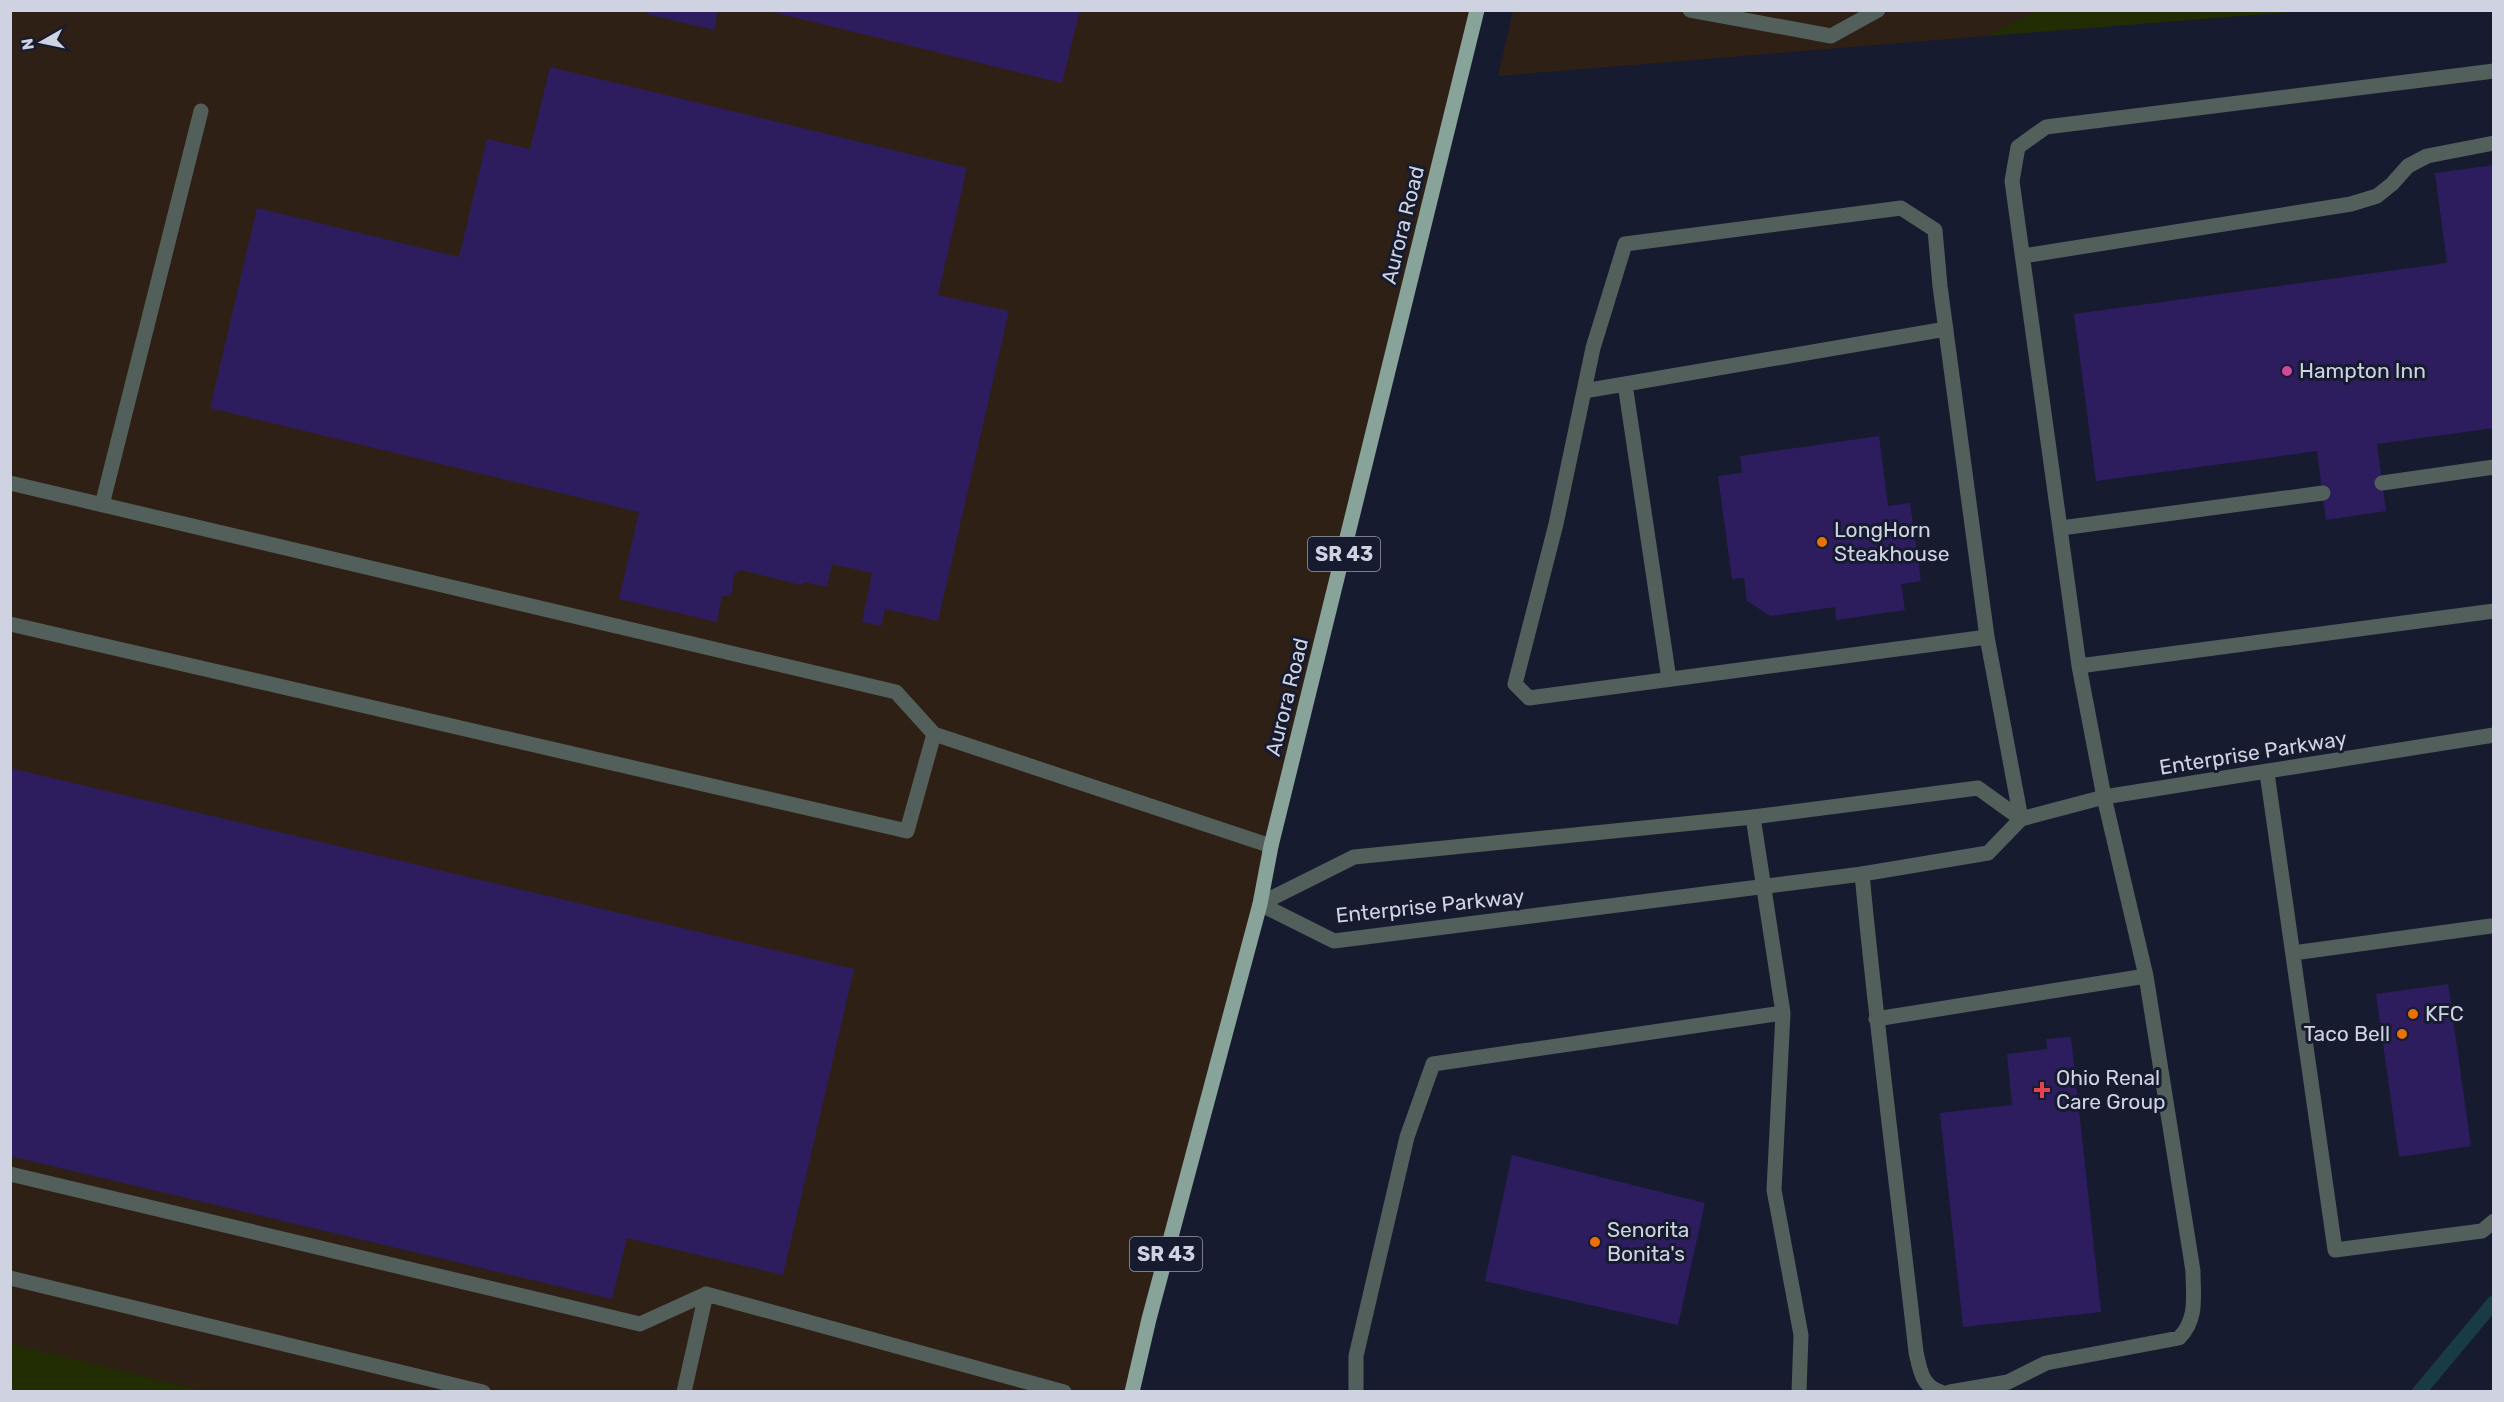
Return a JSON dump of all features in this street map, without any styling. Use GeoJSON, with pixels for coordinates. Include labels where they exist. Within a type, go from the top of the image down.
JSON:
{"type":"FeatureCollection","features":[{"type":"Feature","properties":{"kind":"main road","name":"Aurora Road"},"geometry":{"type":"LineString","coordinates":[[1132,1392],[1149,1319],[1260,904],[1271,846],[1477,10]]}},
{"type":"Feature","properties":{"kind":"street"},"geometry":{"type":"LineString","coordinates":[[1690,10],[1831,36],[1878,10]]}},
{"type":"Feature","properties":{"kind":"street"},"geometry":{"type":"LineString","coordinates":[[1950,1392],[2008,1382],[2046,1363],[2179,1338],[2188,1329],[2193,1315],[2193,1271],[2146,976],[2104,797],[2079,666],[2012,181],[2018,147],[2046,127],[2493,71]]}},
{"type":"Feature","properties":{"kind":"street"},"geometry":{"type":"LineString","coordinates":[[102,505],[201,111]]}},
{"type":"Feature","properties":{"kind":"street"},"geometry":{"type":"LineString","coordinates":[[2023,256],[2351,204],[2378,196],[2408,166],[2427,156],[2493,142]]}},
{"type":"Feature","properties":{"kind":"street"},"geometry":{"type":"LineString","coordinates":[[1987,637],[1529,698],[1515,684],[1556,524],[1593,348],[1624,244],[1901,208],[1935,230],[1987,637],[2021,819]]}},
{"type":"Feature","properties":{"kind":"street"},"geometry":{"type":"LineString","coordinates":[[1584,391],[1946,329]]}},
{"type":"Feature","properties":{"kind":"street"},"geometry":{"type":"LineString","coordinates":[[1625,384],[1669,679]]}},
{"type":"Feature","properties":{"kind":"street"},"geometry":{"type":"LineString","coordinates":[[2382,483],[2493,467]]}},
{"type":"Feature","properties":{"kind":"street"},"geometry":{"type":"LineString","coordinates":[[10,483],[896,692],[933,734],[1271,846]]}},
{"type":"Feature","properties":{"kind":"street"},"geometry":{"type":"LineString","coordinates":[[2061,528],[2323,493]]}},
{"type":"Feature","properties":{"kind":"street"},"geometry":{"type":"LineString","coordinates":[[2079,666],[2493,611]]}},
{"type":"Feature","properties":{"kind":"street"},"geometry":{"type":"LineString","coordinates":[[10,624],[907,831],[933,734]]}},
{"type":"Feature","properties":{"kind":"street","name":"Enterprise Parkway"},"geometry":{"type":"LineString","coordinates":[[1260,904],[1334,941],[1862,874],[1988,852],[2021,819],[2104,797],[2493,735]]}},
{"type":"Feature","properties":{"kind":"street"},"geometry":{"type":"LineString","coordinates":[[2266,773],[2335,1250],[2482,1231],[2493,1221]]}},
{"type":"Feature","properties":{"kind":"street"},"geometry":{"type":"LineString","coordinates":[[1260,904],[1354,857],[1753,817],[1978,788],[2021,819]]}},
{"type":"Feature","properties":{"kind":"street"},"geometry":{"type":"LineString","coordinates":[[1753,817],[1783,1013],[1774,1190],[1801,1335],[1799,1392]]}},
{"type":"Feature","properties":{"kind":"street"},"geometry":{"type":"LineString","coordinates":[[1862,874],[1876,1019],[1893,1143],[1916,1352],[1923,1380],[1932,1389],[1941,1392]]}},
{"type":"Feature","properties":{"kind":"street"},"geometry":{"type":"LineString","coordinates":[[2293,953],[2493,931]]}},
{"type":"Feature","properties":{"kind":"street"},"geometry":{"type":"LineString","coordinates":[[1876,1019],[2146,976]]}},
{"type":"Feature","properties":{"kind":"street"},"geometry":{"type":"LineString","coordinates":[[1356,1392],[1356,1356],[1407,1137],[1433,1064],[1783,1013]]}},
{"type":"Feature","properties":{"kind":"street"},"geometry":{"type":"LineString","coordinates":[[10,1174],[640,1324],[706,1294],[1064,1392]]}},
{"type":"Feature","properties":{"kind":"street"},"geometry":{"type":"LineString","coordinates":[[10,1278],[483,1392]]}},
{"type":"Feature","properties":{"kind":"street"},"geometry":{"type":"LineString","coordinates":[[684,1392],[706,1294]]}},
{"type":"Feature","properties":{"kind":"shaded area"},"geometry":{"type":"Polygon","coordinates":[[[11,11],[1477,11],[1132,1391],[204,1392],[11,1344],[11,11]]]}},
{"type":"Feature","properties":{"kind":"shaded area"},"geometry":{"type":"Polygon","coordinates":[[[1513,11],[2036,11],[1986,36],[1498,76],[1513,11]]]}},
{"type":"Feature","properties":{"kind":"green space"},"geometry":{"type":"Polygon","coordinates":[[[2036,10],[2304,11],[1986,36],[2036,10]]]}},
{"type":"Feature","properties":{"kind":"green space"},"geometry":{"type":"Polygon","coordinates":[[[11,1344],[204,1391],[11,1391],[11,1344]]]}},
{"type":"Feature","properties":{"kind":"building"},"geometry":{"type":"Polygon","coordinates":[[[647,10],[718,10],[714,30],[647,14],[647,10]]]}},
{"type":"Feature","properties":{"kind":"building"},"geometry":{"type":"Polygon","coordinates":[[[765,10],[1080,10],[1062,83],[765,10]]]}},
{"type":"Feature","properties":{"kind":"building"},"geometry":{"type":"Polygon","coordinates":[[[550,67],[967,168],[938,295],[1009,311],[938,621],[885,609],[881,626],[862,622],[872,573],[832,564],[827,587],[804,582],[801,585],[741,570],[734,575],[730,595],[722,596],[717,622],[619,599],[639,512],[210,408],[257,208],[459,257],[487,139],[530,149],[550,67]]]}},
{"type":"Feature","properties":{"kind":"building","name":"Hampton Inn"},"geometry":{"type":"Polygon","coordinates":[[[2494,165],[2494,428],[2377,444],[2386,511],[2326,520],[2317,451],[2096,481],[2074,314],[2447,263],[2435,173],[2494,165]]]}},
{"type":"Feature","properties":{"kind":"building","name":"LongHorn Steakhouse"},"geometry":{"type":"Polygon","coordinates":[[[1879,436],[1888,506],[1910,503],[1921,581],[1901,584],[1905,610],[1836,620],[1835,607],[1770,616],[1747,601],[1744,578],[1732,579],[1718,476],[1742,473],[1740,456],[1879,436]]]}},
{"type":"Feature","properties":{"kind":"building"},"geometry":{"type":"Polygon","coordinates":[[[10,768],[854,969],[783,1275],[627,1238],[612,1299],[10,1156],[10,768]]]}},
{"type":"Feature","properties":{"kind":"building"},"geometry":{"type":"Polygon","coordinates":[[[2448,984],[2471,1146],[2399,1157],[2376,994],[2448,984]]]}},
{"type":"Feature","properties":{"kind":"building"},"geometry":{"type":"Polygon","coordinates":[[[2071,1037],[2101,1312],[1963,1327],[1940,1113],[2012,1105],[2007,1054],[2047,1049],[2046,1039],[2071,1037]]]}},
{"type":"Feature","properties":{"kind":"building","name":"Senorita Bonita's"},"geometry":{"type":"Polygon","coordinates":[[[1512,1155],[1705,1203],[1678,1325],[1485,1281],[1512,1155]]]}},
{"type":"Feature","properties":{"kind":"waterway"},"geometry":{"type":"LineString","coordinates":[[2419,1392],[2494,1302]]}},
{"type":"Feature","properties":{"kind":"place","name":"Hampton Inn"},"geometry":{"type":"Point","coordinates":[2287,371]}},
{"type":"Feature","properties":{"kind":"place","name":"LongHorn Steakhouse"},"geometry":{"type":"Point","coordinates":[1822,542]}},
{"type":"Feature","properties":{"kind":"place","name":"KFC"},"geometry":{"type":"Point","coordinates":[2413,1014]}},
{"type":"Feature","properties":{"kind":"place","name":"Taco Bell"},"geometry":{"type":"Point","coordinates":[2402,1034]}},
{"type":"Feature","properties":{"kind":"place","name":"Ohio Renal Care Group"},"geometry":{"type":"Point","coordinates":[2042,1090]}},
{"type":"Feature","properties":{"kind":"place","name":"Senorita Bonita's"},"geometry":{"type":"Point","coordinates":[1595,1242]}}]}
